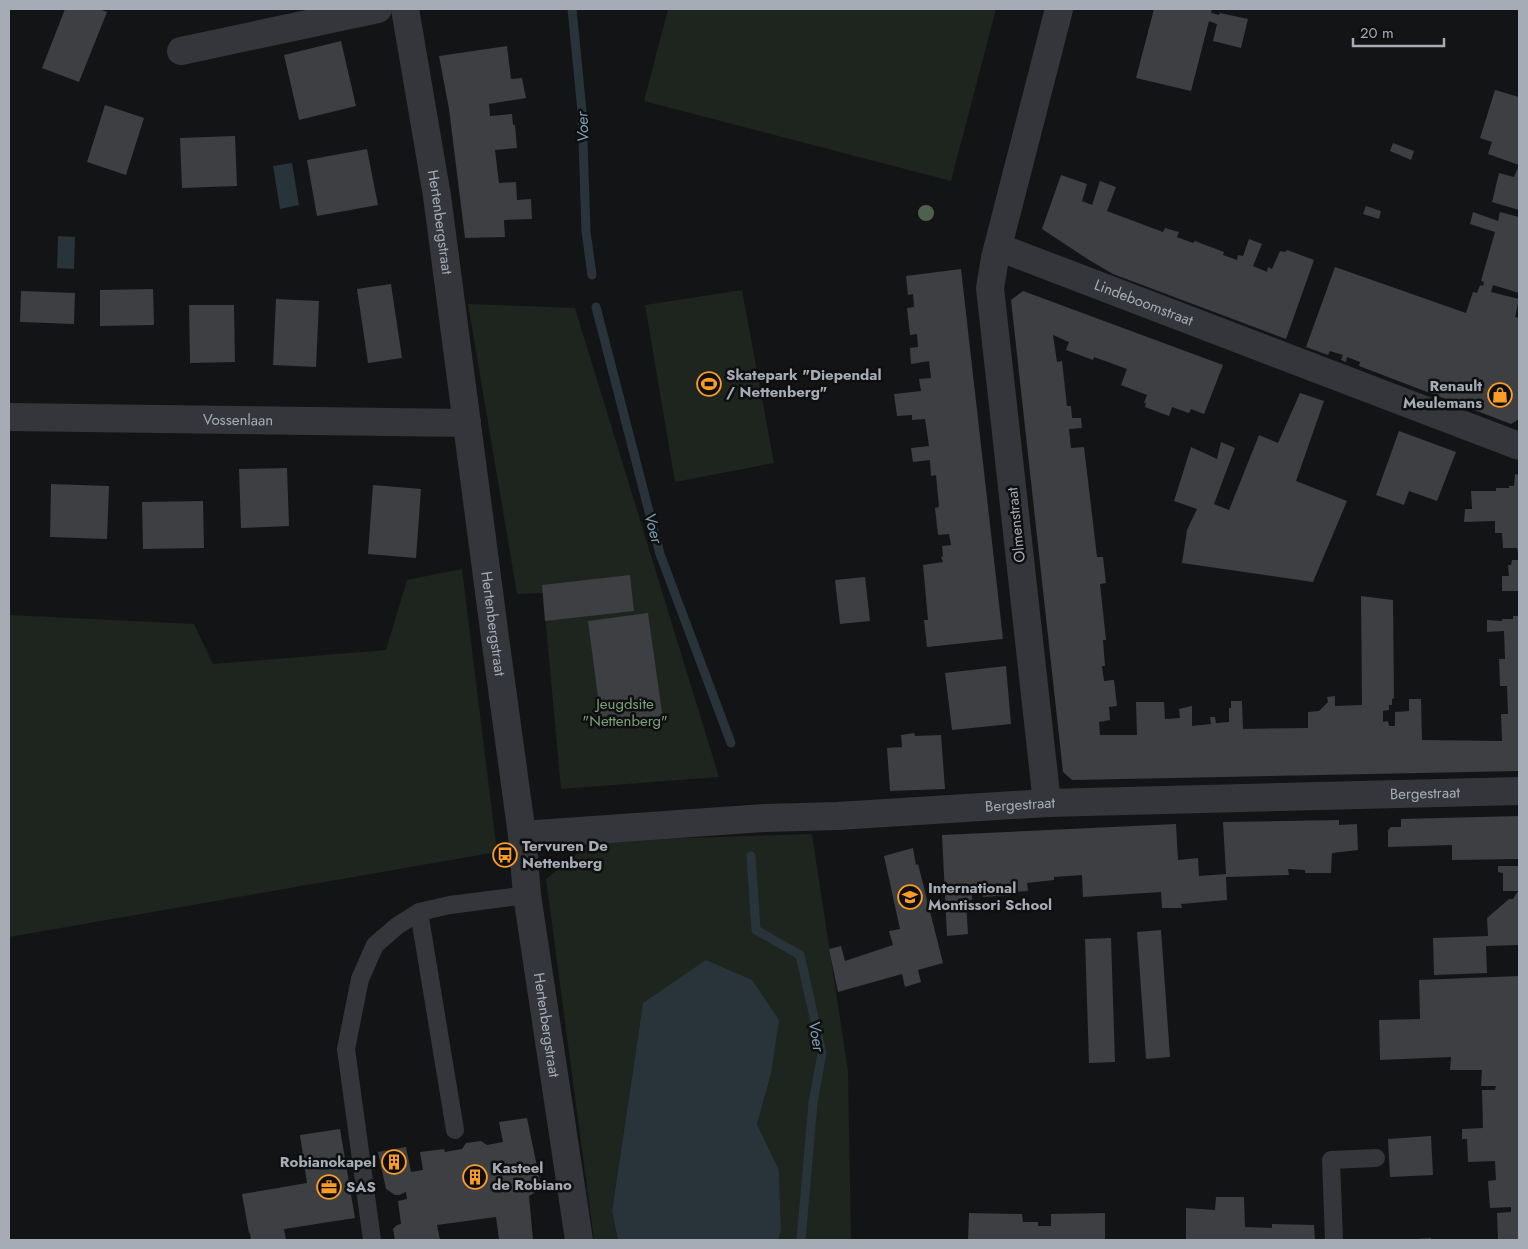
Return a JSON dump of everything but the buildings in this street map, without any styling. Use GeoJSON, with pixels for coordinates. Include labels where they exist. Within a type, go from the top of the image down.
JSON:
{"type":"FeatureCollection","features":[{"type":"Feature","properties":{"kind":"street"},"geometry":{"type":"LineString","coordinates":[[181,52],[378,9]]}},
{"type":"Feature","properties":{"kind":"street","name":"Hertenbergstraat"},"geometry":{"type":"LineString","coordinates":[[405,9],[437,196],[522,834],[528,895],[579,1240]]}},
{"type":"Feature","properties":{"kind":"street"},"geometry":{"type":"LineString","coordinates":[[998,247],[1059,9]]}},
{"type":"Feature","properties":{"kind":"street","name":"Lindeboomstraat"},"geometry":{"type":"LineString","coordinates":[[998,247],[1519,446]]}},
{"type":"Feature","properties":{"kind":"street","name":"Olmenstraat"},"geometry":{"type":"LineString","coordinates":[[998,247],[990,288],[1047,803]]}},
{"type":"Feature","properties":{"kind":"street","name":"Vossenlaan"},"geometry":{"type":"LineString","coordinates":[[9,417],[467,422]]}},
{"type":"Feature","properties":{"kind":"street","name":"Bergestraat"},"geometry":{"type":"LineString","coordinates":[[522,834],[765,818],[838,816],[1047,803],[1519,791]]}},
{"type":"Feature","properties":{"kind":"lane"},"geometry":{"type":"LineString","coordinates":[[372,1240],[346,1049],[360,979],[375,945],[397,926],[419,912],[450,905],[528,895]]}},
{"type":"Feature","properties":{"kind":"lane"},"geometry":{"type":"LineString","coordinates":[[419,912],[455,1130]]}},
{"type":"Feature","properties":{"kind":"lane"},"geometry":{"type":"LineString","coordinates":[[1334,1240],[1330,1160],[1376,1158]]}},
{"type":"Feature","properties":{"kind":"green space"},"geometry":{"type":"Polygon","coordinates":[[[668,9],[996,9],[951,181],[644,101],[668,9]]]}},
{"type":"Feature","properties":{"kind":"green space","name":"Skatepark \"Diependal / Nettenberg\""},"geometry":{"type":"Polygon","coordinates":[[[742,290],[774,463],[675,482],[645,305],[742,290]]]}},
{"type":"Feature","properties":{"kind":"green space","name":"Jeugdsite \"Nettenberg\""},"geometry":{"type":"Polygon","coordinates":[[[468,304],[575,308],[719,777],[561,789],[543,593],[517,594],[468,304]]]}},
{"type":"Feature","properties":{"kind":"green space"},"geometry":{"type":"Polygon","coordinates":[[[462,569],[497,852],[9,937],[9,615],[194,624],[213,664],[386,650],[407,580],[462,569]]]}},
{"type":"Feature","properties":{"kind":"green space"},"geometry":{"type":"Polygon","coordinates":[[[812,834],[848,1071],[851,1240],[778,1240],[781,1231],[779,1170],[757,1124],[771,1074],[643,1003],[612,1211],[618,1240],[594,1240],[546,879],[593,841],[812,834]]]}},
{"type":"Feature","properties":{"kind":"shaded area"},"geometry":{"type":"Polygon","coordinates":[[[292,163],[299,205],[280,209],[273,166],[292,163]]]}},
{"type":"Feature","properties":{"kind":"shaded area"},"geometry":{"type":"Polygon","coordinates":[[[58,236],[75,237],[74,269],[57,268],[58,236]]]}},
{"type":"Feature","properties":{"kind":"shaded area"},"geometry":{"type":"Polygon","coordinates":[[[706,960],[752,980],[779,1020],[771,1074],[757,1124],[779,1170],[781,1231],[778,1240],[618,1240],[612,1211],[643,1003],[706,960]]]}},
{"type":"Feature","properties":{"kind":"waterway","name":"Voer"},"geometry":{"type":"LineString","coordinates":[[572,9],[582,111],[586,231],[592,275]]}},
{"type":"Feature","properties":{"kind":"waterway","name":"Voer"},"geometry":{"type":"LineString","coordinates":[[596,307],[660,554],[731,743]]}},
{"type":"Feature","properties":{"kind":"waterway","name":"Voer"},"geometry":{"type":"LineString","coordinates":[[751,856],[756,930],[800,955],[822,1053],[813,1103],[801,1240]]}},
{"type":"Feature","properties":{"kind":"place","name":"Skatepark \"Diependal / Nettenberg\""},"geometry":{"type":"Point","coordinates":[709,384]}},
{"type":"Feature","properties":{"kind":"place","name":"Renault Meulemans"},"geometry":{"type":"Point","coordinates":[1500,395]}},
{"type":"Feature","properties":{"kind":"place","name":"Tervuren De Nettenberg"},"geometry":{"type":"Point","coordinates":[505,855]}},
{"type":"Feature","properties":{"kind":"place","name":"International Montissori School"},"geometry":{"type":"Point","coordinates":[910,897]}},
{"type":"Feature","properties":{"kind":"place","name":"Robianokapel"},"geometry":{"type":"Point","coordinates":[394,1162]}},
{"type":"Feature","properties":{"kind":"place","name":"Kasteel de Robiano"},"geometry":{"type":"Point","coordinates":[475,1177]}},
{"type":"Feature","properties":{"kind":"place","name":"SAS"},"geometry":{"type":"Point","coordinates":[329,1187]}}]}
